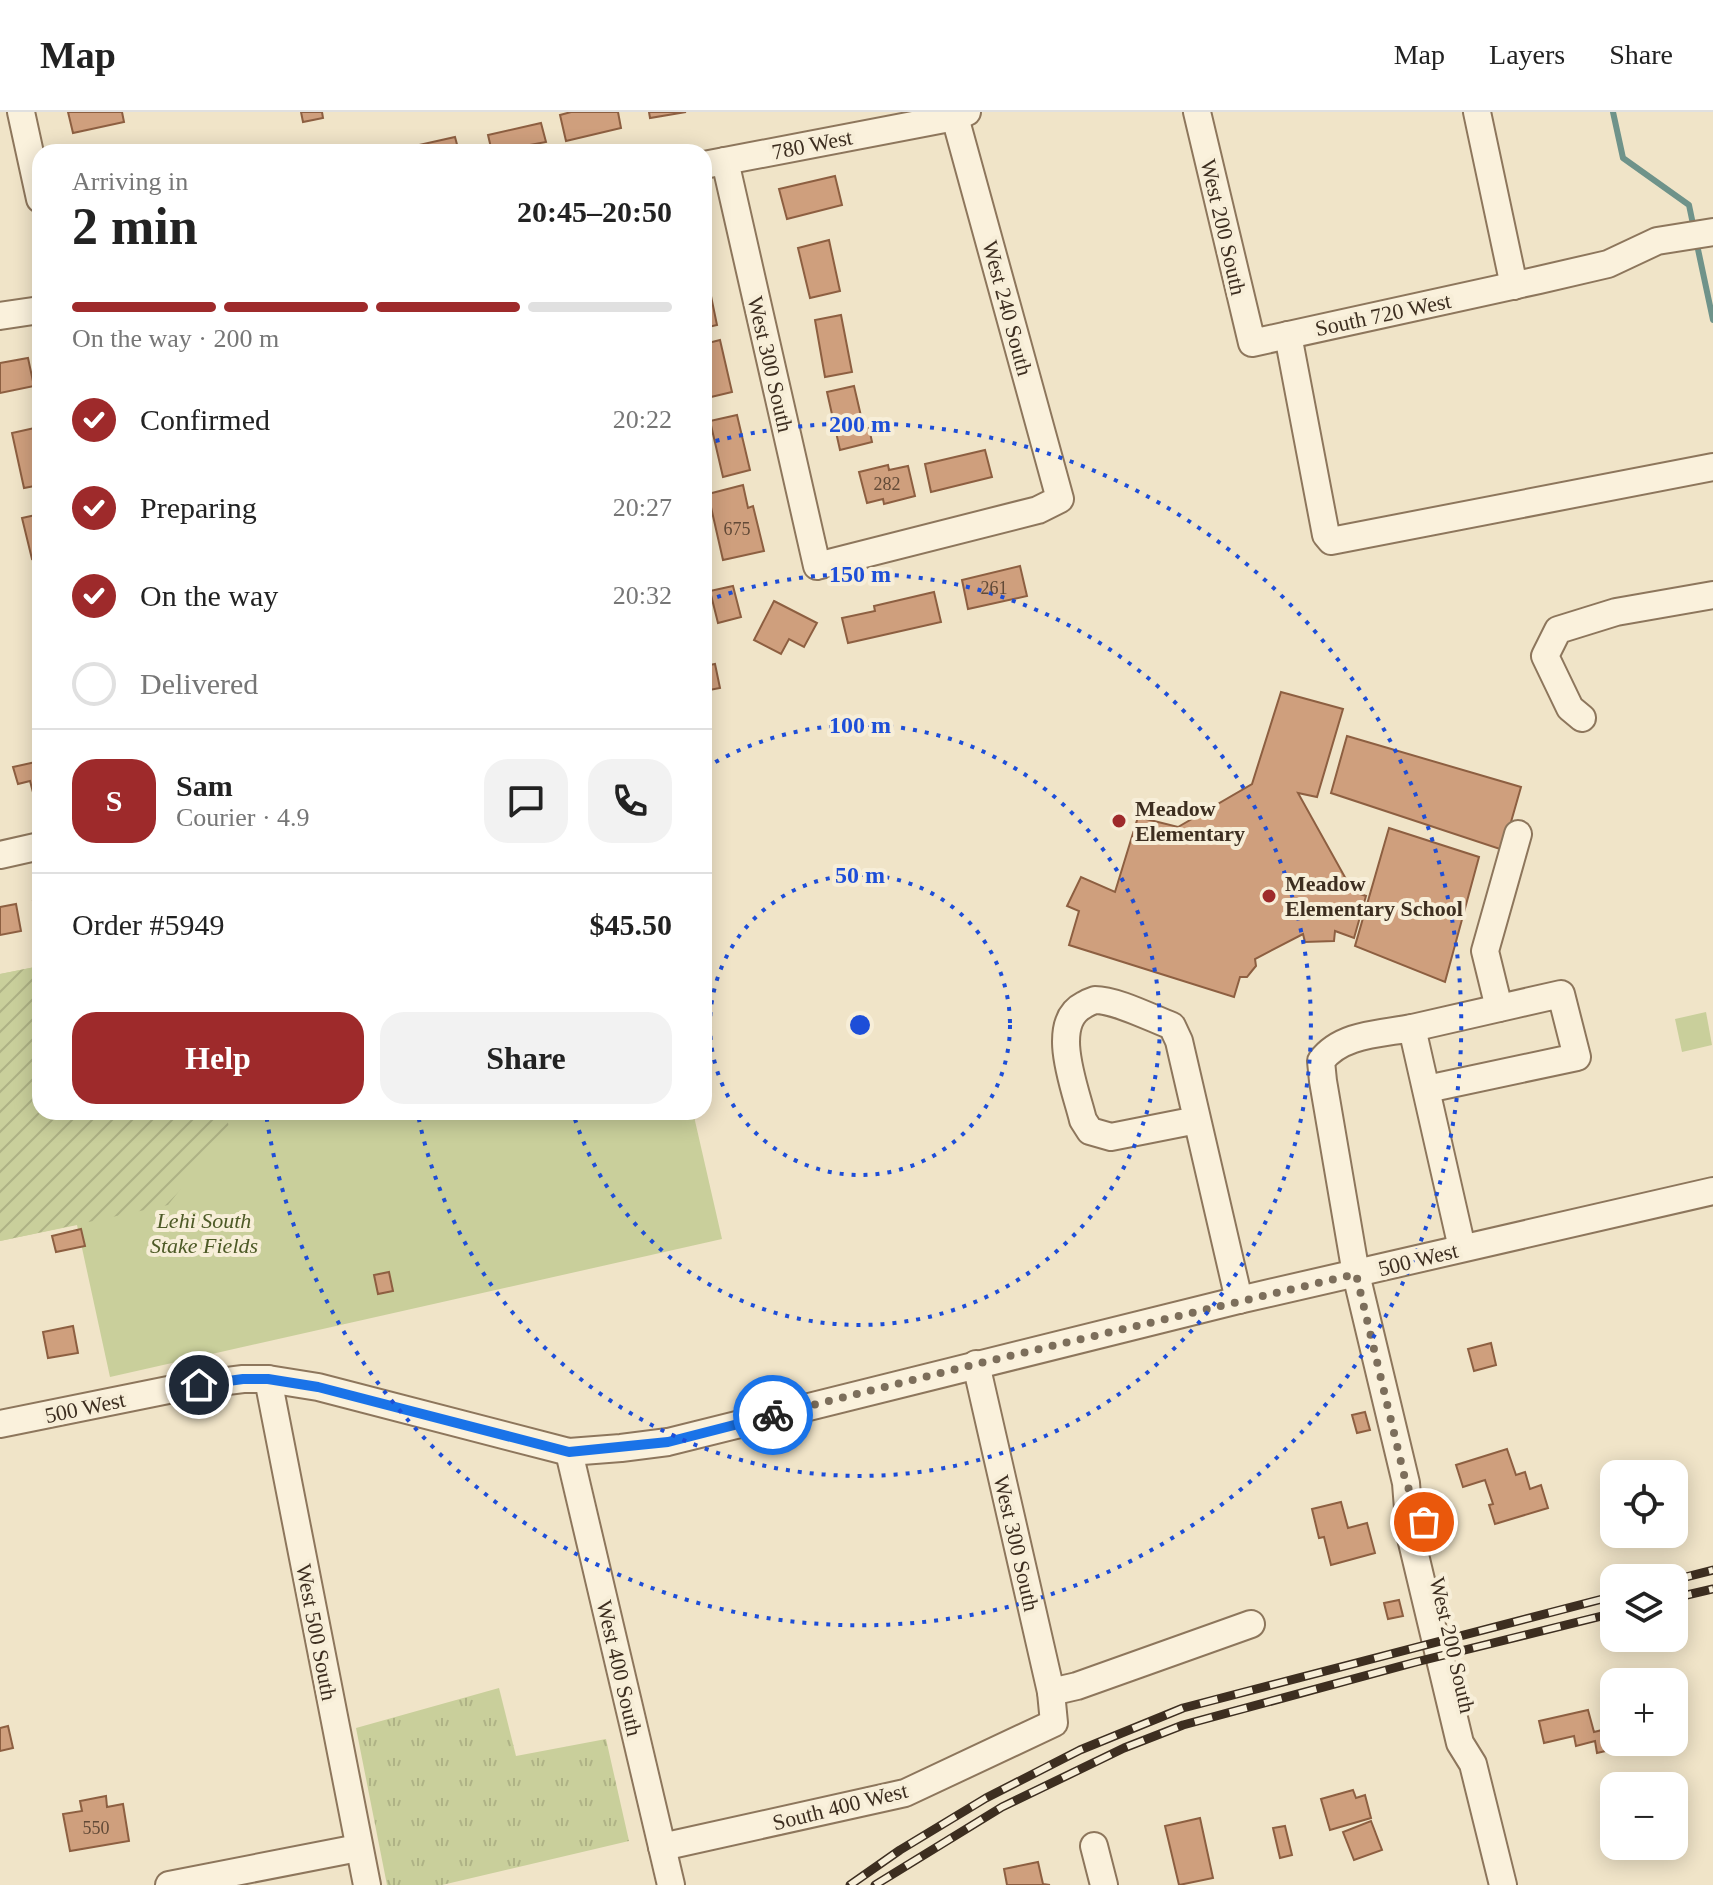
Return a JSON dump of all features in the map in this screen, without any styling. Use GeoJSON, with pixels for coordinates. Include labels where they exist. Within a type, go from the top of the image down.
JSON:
{"type":"FeatureCollection","features":[{"type":"Feature","properties":{"kind":"street"},"geometry":{"type":"LineString","coordinates":[[21,112],[32,162]]}},
{"type":"Feature","properties":{"kind":"street","name":"West 200 South"},"geometry":{"type":"LineString","coordinates":[[1197,112],[1252,343]]}},
{"type":"Feature","properties":{"kind":"street"},"geometry":{"type":"LineString","coordinates":[[1477,112],[1514,286]]}},
{"type":"Feature","properties":{"kind":"street","name":"780 West"},"geometry":{"type":"LineString","coordinates":[[714,163],[961,115]]}},
{"type":"Feature","properties":{"kind":"street","name":"West 240 South"},"geometry":{"type":"LineString","coordinates":[[817,566],[1038,510],[1060,499],[961,115]]}},
{"type":"Feature","properties":{"kind":"street","name":"West 300 South"},"geometry":{"type":"LineString","coordinates":[[714,163],[817,566]]}},
{"type":"Feature","properties":{"kind":"street","name":"South 720 West"},"geometry":{"type":"LineString","coordinates":[[1252,343],[1608,264],[1657,241],[1699,234]]}},
{"type":"Feature","properties":{"kind":"street"},"geometry":{"type":"LineString","coordinates":[[0,316],[32,311]]}},
{"type":"Feature","properties":{"kind":"street"},"geometry":{"type":"LineString","coordinates":[[1288,335],[1326,535],[1331,541],[1713,467]]}},
{"type":"Feature","properties":{"kind":"street"},"geometry":{"type":"LineString","coordinates":[[1582,718],[1570,708],[1545,656],[1558,630],[1616,612],[1713,595]]}},
{"type":"Feature","properties":{"kind":"street"},"geometry":{"type":"LineString","coordinates":[[1499,1008],[1485,951],[1518,834]]}},
{"type":"Feature","properties":{"kind":"street"},"geometry":{"type":"LineString","coordinates":[[0,855],[32,848]]}},
{"type":"Feature","properties":{"kind":"street"},"geometry":{"type":"LineString","coordinates":[[1427,1089],[1577,1057],[1561,994],[1412,1028],[1462,1248]]}},
{"type":"Feature","properties":{"kind":"street"},"geometry":{"type":"LineString","coordinates":[[1197,1120],[1111,1137],[1090,1131],[1083,1120],[1065,1045],[1066,1025],[1077,1009],[1093,1000],[1117,1005],[1172,1026],[1179,1041],[1239,1300]]}},
{"type":"Feature","properties":{"kind":"street","name":"West 200 South"},"geometry":{"type":"LineString","coordinates":[[1412,1028],[1343,1042],[1329,1050],[1321,1061],[1356,1274],[1406,1483],[1428,1536],[1473,1730],[1473,1764],[1503,1885]]}},
{"type":"Feature","properties":{"kind":"street","name":"500 West"},"geometry":{"type":"LineString","coordinates":[[0,1424],[188,1386],[268,1379],[318,1387],[569,1452],[668,1442],[1239,1300],[1713,1191]]}},
{"type":"Feature","properties":{"kind":"street","name":"West 300 South"},"geometry":{"type":"LineString","coordinates":[[976,1364],[1051,1692],[1054,1723]]}},
{"type":"Feature","properties":{"kind":"street","name":"West 500 South"},"geometry":{"type":"LineString","coordinates":[[268,1379],[367,1885]]}},
{"type":"Feature","properties":{"kind":"street","name":"West 400 South"},"geometry":{"type":"LineString","coordinates":[[569,1452],[671,1885]]}},
{"type":"Feature","properties":{"kind":"street"},"geometry":{"type":"LineString","coordinates":[[1051,1692],[1077,1686],[1251,1624]]}},
{"type":"Feature","properties":{"kind":"street","name":"South 400 West"},"geometry":{"type":"LineString","coordinates":[[662,1847],[905,1793],[1054,1723]]}},
{"type":"Feature","properties":{"kind":"street"},"geometry":{"type":"LineString","coordinates":[[1094,1846],[1104,1885]]}},
{"type":"Feature","properties":{"kind":"street"},"geometry":{"type":"LineString","coordinates":[[169,1885],[358,1848]]}},
{"type":"Feature","properties":{"kind":"green space","name":"Lehi South Stake Fields"},"geometry":{"type":"Polygon","coordinates":[[[32,968],[32,1120],[695,1120],[722,1239],[110,1377],[77,1225],[0,1241],[0,974],[32,968]]]}},
{"type":"Feature","properties":{"kind":"green space"},"geometry":{"type":"Polygon","coordinates":[[[32,968],[32,1120],[228,1120],[229,1128],[168,1205],[0,1241],[0,974],[32,968]]]}},
{"type":"Feature","properties":{"kind":"green space"},"geometry":{"type":"Polygon","coordinates":[[[1706,1012],[1712,1045],[1682,1052],[1675,1019],[1706,1012]]]}},
{"type":"Feature","properties":{"kind":"green space"},"geometry":{"type":"Polygon","coordinates":[[[499,1688],[516,1756],[606,1739],[629,1841],[442,1885],[387,1885],[356,1728],[499,1688]]]}},
{"type":"Feature","properties":{"kind":"building"},"geometry":{"type":"Polygon","coordinates":[[[68,112],[122,112],[124,122],[73,133],[68,112]]]}},
{"type":"Feature","properties":{"kind":"building"},"geometry":{"type":"Polygon","coordinates":[[[301,112],[322,112],[323,118],[303,122],[301,112]]]}},
{"type":"Feature","properties":{"kind":"building"},"geometry":{"type":"Polygon","coordinates":[[[571,112],[618,112],[621,128],[566,141],[560,115],[571,112]]]}},
{"type":"Feature","properties":{"kind":"building"},"geometry":{"type":"Polygon","coordinates":[[[649,112],[686,112],[650,118],[649,112]]]}},
{"type":"Feature","properties":{"kind":"building"},"geometry":{"type":"Polygon","coordinates":[[[541,123],[546,142],[490,144],[488,135],[541,123]]]}},
{"type":"Feature","properties":{"kind":"building"},"geometry":{"type":"Polygon","coordinates":[[[455,137],[457,144],[424,144],[455,137]]]}},
{"type":"Feature","properties":{"kind":"building"},"geometry":{"type":"Polygon","coordinates":[[[835,176],[842,205],[787,219],[779,189],[835,176]]]}},
{"type":"Feature","properties":{"kind":"building"},"geometry":{"type":"Polygon","coordinates":[[[829,240],[840,291],[810,298],[798,248],[829,240]]]}},
{"type":"Feature","properties":{"kind":"building"},"geometry":{"type":"Polygon","coordinates":[[[712,301],[717,325],[712,326],[712,301]]]}},
{"type":"Feature","properties":{"kind":"building"},"geometry":{"type":"Polygon","coordinates":[[[841,315],[852,372],[825,377],[815,320],[841,315]]]}},
{"type":"Feature","properties":{"kind":"building"},"geometry":{"type":"Polygon","coordinates":[[[720,340],[732,392],[712,397],[712,342],[720,340]]]}},
{"type":"Feature","properties":{"kind":"building"},"geometry":{"type":"Polygon","coordinates":[[[28,358],[32,386],[0,393],[0,363],[28,358]]]}},
{"type":"Feature","properties":{"kind":"building"},"geometry":{"type":"Polygon","coordinates":[[[854,386],[864,429],[869,428],[872,442],[840,450],[827,392],[854,386]]]}},
{"type":"Feature","properties":{"kind":"building"},"geometry":{"type":"Polygon","coordinates":[[[737,415],[750,470],[723,477],[712,421],[737,415]]]}},
{"type":"Feature","properties":{"kind":"building"},"geometry":{"type":"Polygon","coordinates":[[[32,429],[32,486],[24,488],[12,433],[32,429]]]}},
{"type":"Feature","properties":{"kind":"building"},"geometry":{"type":"Polygon","coordinates":[[[985,450],[992,477],[931,492],[925,464],[985,450]]]}},
{"type":"Feature","properties":{"kind":"building"},"geometry":{"type":"Polygon","coordinates":[[[888,465],[889,470],[908,466],[915,496],[884,504],[883,499],[867,503],[859,472],[888,465]]]}},
{"type":"Feature","properties":{"kind":"building"},"geometry":{"type":"Polygon","coordinates":[[[743,485],[748,508],[753,506],[764,551],[723,560],[712,512],[712,493],[743,485]]]}},
{"type":"Feature","properties":{"kind":"building"},"geometry":{"type":"Polygon","coordinates":[[[32,516],[32,559],[22,518],[32,516]]]}},
{"type":"Feature","properties":{"kind":"building"},"geometry":{"type":"Polygon","coordinates":[[[1020,566],[1027,596],[968,609],[962,580],[1020,566]]]}},
{"type":"Feature","properties":{"kind":"building"},"geometry":{"type":"Polygon","coordinates":[[[733,586],[741,617],[718,623],[712,591],[733,586]]]}},
{"type":"Feature","properties":{"kind":"building"},"geometry":{"type":"Polygon","coordinates":[[[934,592],[941,622],[848,643],[842,618],[875,611],[874,606],[934,592]]]}},
{"type":"Feature","properties":{"kind":"building"},"geometry":{"type":"Polygon","coordinates":[[[774,601],[817,623],[804,647],[789,639],[781,654],[754,640],[774,601]]]}},
{"type":"Feature","properties":{"kind":"building"},"geometry":{"type":"Polygon","coordinates":[[[715,664],[720,688],[712,690],[712,665],[715,664]]]}},
{"type":"Feature","properties":{"kind":"building"},"geometry":{"type":"Polygon","coordinates":[[[1281,692],[1343,709],[1317,797],[1298,793],[1346,879],[1334,885],[1366,896],[1354,938],[1335,931],[1334,941],[1305,942],[1303,934],[1255,959],[1256,966],[1247,977],[1240,977],[1234,997],[1069,945],[1079,911],[1067,906],[1081,877],[1115,892],[1138,817],[1178,827],[1252,784],[1281,692]]]}},
{"type":"Feature","properties":{"kind":"building"},"geometry":{"type":"Polygon","coordinates":[[[1347,736],[1521,787],[1503,850],[1331,793],[1347,736]]]}},
{"type":"Feature","properties":{"kind":"building"},"geometry":{"type":"Polygon","coordinates":[[[32,763],[32,789],[30,781],[18,784],[13,767],[32,763]]]}},
{"type":"Feature","properties":{"kind":"building"},"geometry":{"type":"Polygon","coordinates":[[[1389,828],[1479,857],[1445,982],[1355,946],[1389,828]]]}},
{"type":"Feature","properties":{"kind":"building"},"geometry":{"type":"Polygon","coordinates":[[[16,904],[21,931],[0,935],[0,907],[16,904]]]}},
{"type":"Feature","properties":{"kind":"building"},"geometry":{"type":"Polygon","coordinates":[[[81,1229],[85,1246],[56,1252],[52,1236],[81,1229]]]}},
{"type":"Feature","properties":{"kind":"building"},"geometry":{"type":"Polygon","coordinates":[[[389,1272],[393,1291],[378,1294],[374,1275],[389,1272]]]}},
{"type":"Feature","properties":{"kind":"building"},"geometry":{"type":"Polygon","coordinates":[[[73,1326],[78,1353],[48,1358],[43,1332],[73,1326]]]}},
{"type":"Feature","properties":{"kind":"building"},"geometry":{"type":"Polygon","coordinates":[[[1491,1343],[1496,1365],[1474,1371],[1468,1349],[1491,1343]]]}},
{"type":"Feature","properties":{"kind":"building"},"geometry":{"type":"Polygon","coordinates":[[[1365,1412],[1370,1430],[1357,1433],[1352,1415],[1365,1412]]]}},
{"type":"Feature","properties":{"kind":"building"},"geometry":{"type":"Polygon","coordinates":[[[1507,1449],[1516,1475],[1525,1472],[1530,1489],[1541,1485],[1548,1508],[1495,1524],[1489,1505],[1493,1504],[1485,1480],[1463,1487],[1456,1465],[1507,1449]]]}},
{"type":"Feature","properties":{"kind":"building"},"geometry":{"type":"Polygon","coordinates":[[[1341,1502],[1348,1528],[1367,1523],[1375,1553],[1331,1565],[1324,1537],[1319,1538],[1312,1509],[1341,1502]]]}},
{"type":"Feature","properties":{"kind":"building"},"geometry":{"type":"Polygon","coordinates":[[[1399,1600],[1403,1616],[1388,1619],[1384,1603],[1399,1600]]]}},
{"type":"Feature","properties":{"kind":"building"},"geometry":{"type":"Polygon","coordinates":[[[1588,1710],[1594,1732],[1600,1730],[1600,1752],[1597,1753],[1595,1741],[1576,1746],[1574,1736],[1544,1743],[1539,1721],[1588,1710]]]}},
{"type":"Feature","properties":{"kind":"building"},"geometry":{"type":"Polygon","coordinates":[[[8,1726],[13,1748],[0,1751],[0,1728],[8,1726]]]}},
{"type":"Feature","properties":{"kind":"building"},"geometry":{"type":"Polygon","coordinates":[[[1353,1790],[1356,1798],[1365,1795],[1371,1818],[1330,1830],[1321,1799],[1353,1790]]]}},
{"type":"Feature","properties":{"kind":"building"},"geometry":{"type":"Polygon","coordinates":[[[106,1796],[107,1807],[123,1804],[129,1841],[70,1851],[63,1814],[82,1811],[80,1801],[106,1796]]]}},
{"type":"Feature","properties":{"kind":"building"},"geometry":{"type":"Polygon","coordinates":[[[1200,1818],[1213,1878],[1179,1885],[1165,1826],[1200,1818]]]}},
{"type":"Feature","properties":{"kind":"building"},"geometry":{"type":"Polygon","coordinates":[[[1371,1821],[1382,1850],[1354,1860],[1343,1832],[1371,1821]]]}},
{"type":"Feature","properties":{"kind":"building"},"geometry":{"type":"Polygon","coordinates":[[[1285,1826],[1292,1855],[1280,1858],[1273,1828],[1285,1826]]]}},
{"type":"Feature","properties":{"kind":"building"},"geometry":{"type":"Polygon","coordinates":[[[1038,1862],[1043,1884],[1050,1885],[1007,1885],[1004,1869],[1038,1862]]]}},
{"type":"Feature","properties":{"kind":"waterway"},"geometry":{"type":"LineString","coordinates":[[1613,112],[1623,158],[1689,205],[1694,229]]}},
{"type":"Feature","properties":{"kind":"waterway"},"geometry":{"type":"LineString","coordinates":[[1696,240],[1713,320]]}},
{"type":"Feature","properties":{"kind":"railway"},"geometry":{"type":"LineString","coordinates":[[1688,1576],[1713,1570]]}},
{"type":"Feature","properties":{"kind":"railway"},"geometry":{"type":"LineString","coordinates":[[1688,1595],[1713,1589]]}},
{"type":"Feature","properties":{"kind":"railway"},"geometry":{"type":"LineString","coordinates":[[850,1885],[900,1850],[986,1798],[1080,1750],[1183,1708],[1600,1600]]}},
{"type":"Feature","properties":{"kind":"railway"},"geometry":{"type":"LineString","coordinates":[[875,1885],[1002,1807],[1124,1748],[1183,1725],[1600,1616]]}},
{"type":"Feature","properties":{"kind":"way so far"},"geometry":{"type":"LineString","coordinates":[[773,1415],[1356,1274],[1406,1483],[1424,1522]]}},
{"type":"Feature","properties":{"kind":"place","name":"Meadow Elementary"},"geometry":{"type":"Point","coordinates":[1119,821]}},
{"type":"Feature","properties":{"kind":"place","name":"Meadow Elementary School"},"geometry":{"type":"Point","coordinates":[1269,896]}},
{"type":"Feature","properties":{"kind":"route"},"geometry":{"type":"LineString","coordinates":[[199,1385],[268,1379],[318,1387],[569,1452],[668,1442],[773,1415]]}}]}
